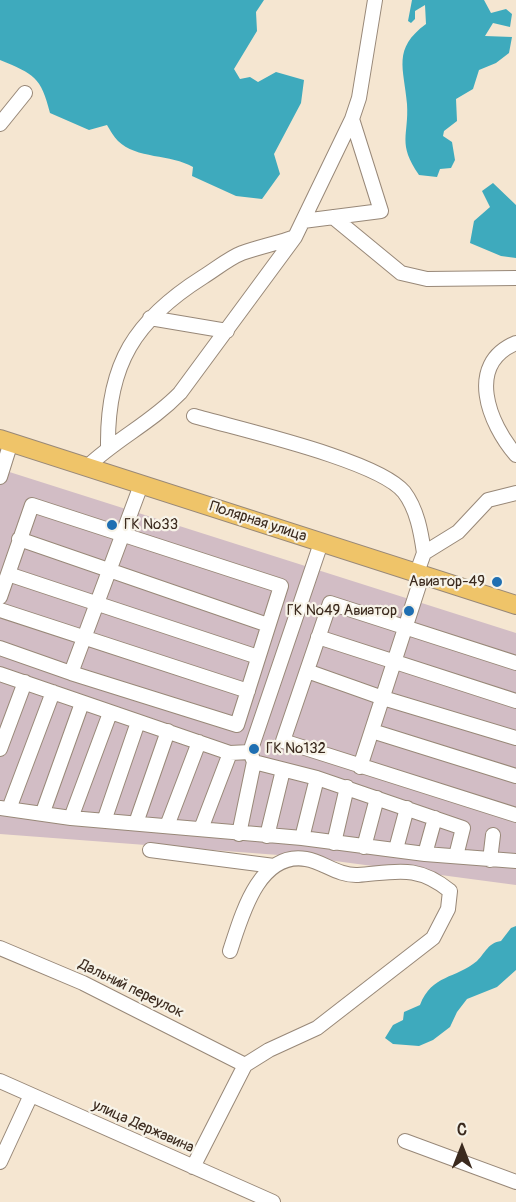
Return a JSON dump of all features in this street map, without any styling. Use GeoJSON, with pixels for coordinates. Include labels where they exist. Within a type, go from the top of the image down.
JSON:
{"type":"FeatureCollection","features":[{"type":"Feature","properties":{"kind":"main road","name":"Полярная улица"},"geometry":{"type":"LineString","coordinates":[[6,440],[516,605]]}},
{"type":"Feature","properties":{"kind":"street"},"geometry":{"type":"LineString","coordinates":[[87,467],[108,446],[133,434],[160,414],[180,393],[295,237],[352,119],[359,98],[375,0]]}},
{"type":"Feature","properties":{"kind":"street"},"geometry":{"type":"LineString","coordinates":[[0,124],[25,93]]}},
{"type":"Feature","properties":{"kind":"street"},"geometry":{"type":"LineString","coordinates":[[303,221],[381,211],[352,119]]}},
{"type":"Feature","properties":{"kind":"street"},"geometry":{"type":"LineString","coordinates":[[333,217],[400,273],[427,279],[516,278]]}},
{"type":"Feature","properties":{"kind":"street"},"geometry":{"type":"LineString","coordinates":[[108,446],[108,420],[118,378],[133,339],[150,318],[171,298],[240,254],[295,237]]}},
{"type":"Feature","properties":{"kind":"street"},"geometry":{"type":"LineString","coordinates":[[150,318],[227,331]]}},
{"type":"Feature","properties":{"kind":"street"},"geometry":{"type":"LineString","coordinates":[[516,343],[498,353],[486,371],[487,393],[494,418],[505,443],[516,456]]}},
{"type":"Feature","properties":{"kind":"street"},"geometry":{"type":"LineString","coordinates":[[194,416],[357,463],[387,480],[405,494],[413,510],[424,553],[407,628],[360,767]]}},
{"type":"Feature","properties":{"kind":"street"},"geometry":{"type":"LineString","coordinates":[[0,477],[6,440]]}},
{"type":"Feature","properties":{"kind":"street"},"geometry":{"type":"LineString","coordinates":[[71,673],[121,533],[141,485]]}},
{"type":"Feature","properties":{"kind":"street"},"geometry":{"type":"LineString","coordinates":[[424,553],[458,532],[488,500],[516,493]]}},
{"type":"Feature","properties":{"kind":"street"},"geometry":{"type":"LineString","coordinates":[[0,597],[32,505],[281,586],[237,725],[71,673],[0,648]]}},
{"type":"Feature","properties":{"kind":"street"},"geometry":{"type":"LineString","coordinates":[[19,539],[268,625]]}},
{"type":"Feature","properties":{"kind":"street"},"geometry":{"type":"LineString","coordinates":[[239,834],[252,757],[321,543]]}},
{"type":"Feature","properties":{"kind":"street"},"geometry":{"type":"LineString","coordinates":[[8,574],[258,657]]}},
{"type":"Feature","properties":{"kind":"street"},"geometry":{"type":"LineString","coordinates":[[516,663],[330,603],[283,741],[516,816]]}},
{"type":"Feature","properties":{"kind":"street"},"geometry":{"type":"LineString","coordinates":[[0,610],[248,691]]}},
{"type":"Feature","properties":{"kind":"street"},"geometry":{"type":"LineString","coordinates":[[318,638],[516,700]]}},
{"type":"Feature","properties":{"kind":"street"},"geometry":{"type":"LineString","coordinates":[[307,671],[383,698],[516,738]]}},
{"type":"Feature","properties":{"kind":"street"},"geometry":{"type":"LineString","coordinates":[[0,674],[230,753],[252,757],[283,770],[316,777],[463,828],[456,856]]}},
{"type":"Feature","properties":{"kind":"street"},"geometry":{"type":"LineString","coordinates":[[0,749],[25,682]]}},
{"type":"Feature","properties":{"kind":"street"},"geometry":{"type":"LineString","coordinates":[[53,692],[5,809],[43,812],[71,818],[302,838],[425,854],[516,861]]}},
{"type":"Feature","properties":{"kind":"street"},"geometry":{"type":"LineString","coordinates":[[43,812],[82,703]]}},
{"type":"Feature","properties":{"kind":"street"},"geometry":{"type":"LineString","coordinates":[[71,818],[110,713]]}},
{"type":"Feature","properties":{"kind":"street"},"geometry":{"type":"LineString","coordinates":[[104,821],[138,722]]}},
{"type":"Feature","properties":{"kind":"street"},"geometry":{"type":"LineString","coordinates":[[136,823],[168,731]]}},
{"type":"Feature","properties":{"kind":"street"},"geometry":{"type":"LineString","coordinates":[[372,731],[516,776]]}},
{"type":"Feature","properties":{"kind":"street"},"geometry":{"type":"LineString","coordinates":[[167,826],[199,742]]}},
{"type":"Feature","properties":{"kind":"street"},"geometry":{"type":"LineString","coordinates":[[201,829],[230,753]]}},
{"type":"Feature","properties":{"kind":"street"},"geometry":{"type":"LineString","coordinates":[[267,836],[283,770]]}},
{"type":"Feature","properties":{"kind":"street"},"geometry":{"type":"LineString","coordinates":[[302,838],[316,777]]}},
{"type":"Feature","properties":{"kind":"street"},"geometry":{"type":"LineString","coordinates":[[334,843],[347,787]]}},
{"type":"Feature","properties":{"kind":"street"},"geometry":{"type":"LineString","coordinates":[[364,847],[377,798]]}},
{"type":"Feature","properties":{"kind":"street"},"geometry":{"type":"LineString","coordinates":[[396,849],[406,808]]}},
{"type":"Feature","properties":{"kind":"street"},"geometry":{"type":"LineString","coordinates":[[425,854],[435,818]]}},
{"type":"Feature","properties":{"kind":"street"},"geometry":{"type":"LineString","coordinates":[[490,860],[493,835]]}},
{"type":"Feature","properties":{"kind":"street"},"geometry":{"type":"LineString","coordinates":[[150,850],[274,866]]}},
{"type":"Feature","properties":{"kind":"street"},"geometry":{"type":"LineString","coordinates":[[193,1167],[245,1065],[269,1050],[317,1029],[433,938],[448,909],[450,891],[434,878],[409,870],[343,874],[305,859],[289,860],[274,866],[261,880],[244,911],[230,951]]}},
{"type":"Feature","properties":{"kind":"street","name":"Дальний переулок"},"geometry":{"type":"LineString","coordinates":[[0,948],[83,983],[245,1065]]}},
{"type":"Feature","properties":{"kind":"street","name":"улица Державина"},"geometry":{"type":"LineString","coordinates":[[0,1081],[273,1202]]}},
{"type":"Feature","properties":{"kind":"street"},"geometry":{"type":"LineString","coordinates":[[0,1162],[31,1095]]}},
{"type":"Feature","properties":{"kind":"street"},"geometry":{"type":"LineString","coordinates":[[405,1141],[516,1182]]}},
{"type":"Feature","properties":{"kind":"shaded area"},"geometry":{"type":"Polygon","coordinates":[[[0,469],[516,633],[516,885],[305,857],[0,834],[0,469]]]}},
{"type":"Feature","properties":{"kind":"water"},"geometry":{"type":"Polygon","coordinates":[[[0,0],[264,0],[256,12],[257,31],[234,69],[240,79],[250,77],[258,82],[276,72],[304,80],[301,103],[274,154],[280,174],[262,199],[236,196],[192,176],[193,167],[184,163],[125,147],[107,125],[89,130],[50,113],[43,92],[34,78],[21,69],[0,60],[0,0]]]}},
{"type":"Feature","properties":{"kind":"water"},"geometry":{"type":"Polygon","coordinates":[[[412,0],[484,0],[491,13],[506,9],[512,14],[510,27],[493,23],[485,36],[512,37],[509,53],[496,63],[479,70],[473,89],[456,99],[457,121],[444,131],[443,136],[452,142],[455,160],[451,168],[440,169],[437,177],[419,175],[406,147],[407,104],[403,69],[404,51],[415,33],[426,24],[425,5],[415,11],[415,19],[411,23],[408,21],[412,0]]]}},
{"type":"Feature","properties":{"kind":"water"},"geometry":{"type":"Polygon","coordinates":[[[493,183],[516,205],[516,258],[501,256],[470,243],[474,221],[490,207],[482,191],[493,183]]]}},
{"type":"Feature","properties":{"kind":"water"},"geometry":{"type":"Polygon","coordinates":[[[516,926],[516,970],[497,987],[467,999],[457,1012],[450,1027],[433,1040],[419,1046],[393,1044],[385,1038],[393,1025],[403,1020],[404,1012],[420,1005],[425,995],[438,982],[469,967],[490,946],[501,941],[511,928],[516,926]]]}},
{"type":"Feature","properties":{"kind":"place","name":"ГК №33"},"geometry":{"type":"Point","coordinates":[112,525]}},
{"type":"Feature","properties":{"kind":"place","name":"Авиатор-49"},"geometry":{"type":"Point","coordinates":[497,582]}},
{"type":"Feature","properties":{"kind":"place","name":"ГК №49 Авиатор"},"geometry":{"type":"Point","coordinates":[409,611]}},
{"type":"Feature","properties":{"kind":"place","name":"ГК №132"},"geometry":{"type":"Point","coordinates":[254,749]}}]}
